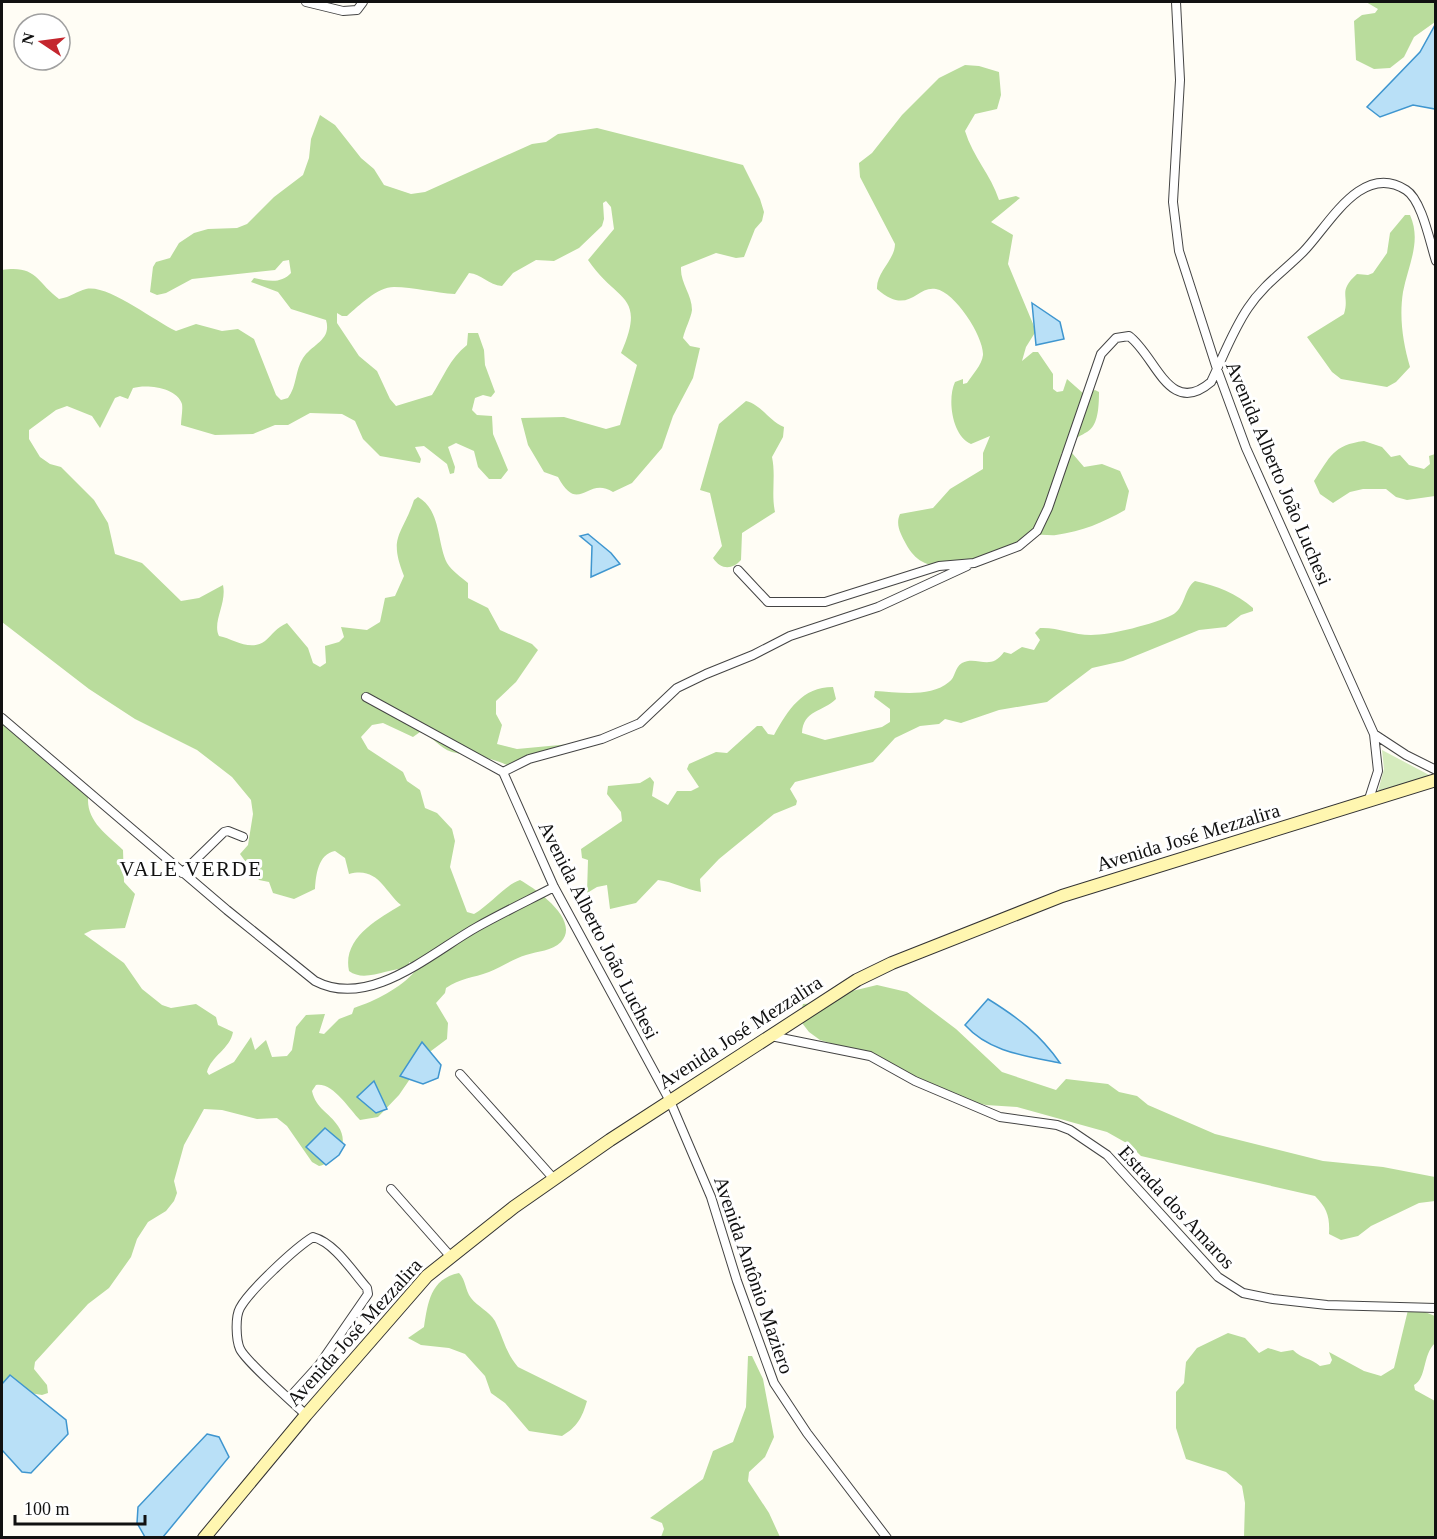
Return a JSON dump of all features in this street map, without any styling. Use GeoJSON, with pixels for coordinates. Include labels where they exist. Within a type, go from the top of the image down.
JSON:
{"type":"FeatureCollection","features":[{"type":"Feature","properties":{"kind":"main road","name":"Avenida José Mezzalira"},"geometry":{"type":"LineString","coordinates":[[204,1538],[306,1415],[427,1276],[514,1207],[554,1179],[857,980],[940,944],[1062,896],[1436,780]]}},
{"type":"Feature","properties":{"kind":"street"},"geometry":{"type":"LineString","coordinates":[[306,2],[343,11],[357,10],[363,2]]}},
{"type":"Feature","properties":{"kind":"street","name":"Avenida Alberto João Luchesi"},"geometry":{"type":"LineString","coordinates":[[1176,2],[1179,81],[1174,222],[1179,251],[1217,369],[1246,448],[1374,734]]}},
{"type":"Feature","properties":{"kind":"street"},"geometry":{"type":"LineString","coordinates":[[366,697],[503,772],[529,759],[602,740],[640,723],[678,688],[706,674],[753,656],[802,631],[878,607],[974,563],[1019,546],[1037,531],[1048,508],[1101,354],[1116,338],[1129,336],[1140,344],[1163,381],[1183,393],[1203,388],[1211,382],[1248,308],[1272,279],[1302,253],[1349,198],[1369,186],[1390,183],[1407,190],[1417,203],[1436,261]]}},
{"type":"Feature","properties":{"kind":"street"},"geometry":{"type":"LineString","coordinates":[[738,570],[768,602],[825,602],[939,566],[974,563]]}},
{"type":"Feature","properties":{"kind":"street"},"geometry":{"type":"LineString","coordinates":[[2,718],[182,873],[315,981],[330,987],[373,985],[406,970],[478,927],[554,886]]}},
{"type":"Feature","properties":{"kind":"street"},"geometry":{"type":"LineString","coordinates":[[1374,734],[1406,755],[1436,770]]}},
{"type":"Feature","properties":{"kind":"street"},"geometry":{"type":"LineString","coordinates":[[1368,802],[1378,771],[1374,734]]}},
{"type":"Feature","properties":{"kind":"street","name":"Avenida Alberto João Luchesi"},"geometry":{"type":"LineString","coordinates":[[503,772],[554,886],[670,1101]]}},
{"type":"Feature","properties":{"kind":"street"},"geometry":{"type":"LineString","coordinates":[[182,873],[224,832],[228,831],[243,837]]}},
{"type":"Feature","properties":{"kind":"street","name":"Estrada dos Amaros"},"geometry":{"type":"LineString","coordinates":[[771,1036],[870,1056],[915,1081],[992,1114],[1015,1120],[1058,1125],[1070,1130],[1107,1155],[1218,1277],[1243,1293],[1327,1305],[1436,1308]]}},
{"type":"Feature","properties":{"kind":"street"},"geometry":{"type":"LineString","coordinates":[[460,1074],[554,1179]]}},
{"type":"Feature","properties":{"kind":"street","name":"Avenida Antônio Maziero"},"geometry":{"type":"LineString","coordinates":[[670,1101],[711,1197],[774,1383],[807,1433],[887,1538]]}},
{"type":"Feature","properties":{"kind":"street"},"geometry":{"type":"LineString","coordinates":[[391,1189],[451,1257]]}},
{"type":"Feature","properties":{"kind":"street"},"geometry":{"type":"LineString","coordinates":[[289,1398],[319,1365],[368,1294],[367,1288],[331,1247],[322,1239],[313,1237],[266,1279],[240,1307],[237,1316],[241,1351],[306,1415]]}},
{"type":"Feature","properties":{"kind":"green space"},"geometry":{"type":"Polygon","coordinates":[[[1366,2],[1435,2],[1435,22],[1414,37],[1404,57],[1390,68],[1374,69],[1356,60],[1354,21],[1362,15],[1375,13],[1378,9],[1366,2]]]}},
{"type":"Feature","properties":{"kind":"green space"},"geometry":{"type":"Polygon","coordinates":[[[965,65],[979,66],[999,72],[1001,95],[997,109],[975,114],[965,131],[999,200],[1016,196],[1020,198],[991,222],[1013,235],[1008,264],[1036,331],[1026,347],[1022,361],[1033,352],[1038,352],[1053,374],[1053,389],[1057,392],[1063,391],[1067,379],[1084,394],[1095,390],[1099,392],[1096,420],[1092,427],[1068,445],[1061,454],[1072,453],[1084,467],[1102,464],[1120,471],[1129,491],[1125,510],[1100,523],[1066,533],[1037,535],[985,557],[948,566],[932,565],[917,558],[902,537],[898,526],[899,518],[900,514],[933,508],[950,489],[983,469],[983,453],[990,436],[971,444],[965,440],[955,425],[951,398],[955,382],[963,379],[963,384],[967,383],[979,366],[983,355],[982,347],[967,316],[944,292],[929,289],[911,298],[897,300],[877,289],[879,277],[892,255],[895,244],[860,177],[859,163],[872,153],[902,115],[939,78],[965,65]]]}},
{"type":"Feature","properties":{"kind":"green space"},"geometry":{"type":"Polygon","coordinates":[[[320,115],[335,125],[361,158],[374,169],[384,185],[411,194],[425,192],[532,144],[546,142],[558,134],[597,128],[743,165],[760,199],[764,212],[762,221],[755,229],[744,257],[736,258],[716,253],[681,267],[692,310],[683,338],[690,346],[700,348],[693,378],[673,416],[662,448],[632,483],[613,492],[604,488],[596,488],[578,494],[572,493],[565,488],[558,477],[544,472],[528,445],[521,418],[564,417],[606,429],[620,425],[637,365],[621,353],[628,334],[630,309],[625,300],[588,260],[614,229],[611,207],[606,201],[603,203],[602,226],[579,248],[554,261],[536,260],[513,273],[502,286],[469,273],[455,294],[394,287],[381,290],[369,297],[347,316],[337,313],[337,323],[359,356],[377,371],[390,399],[396,406],[432,395],[451,362],[467,345],[468,333],[478,333],[484,350],[485,365],[495,392],[491,397],[483,395],[475,398],[472,410],[477,415],[492,416],[493,434],[508,470],[501,479],[489,479],[478,467],[474,451],[456,443],[448,447],[455,467],[454,473],[450,474],[447,464],[424,446],[415,447],[421,459],[420,463],[380,456],[363,439],[355,421],[342,414],[310,413],[288,425],[275,425],[253,434],[215,435],[181,425],[182,404],[179,398],[168,390],[145,386],[133,388],[128,399],[120,396],[115,398],[100,428],[92,416],[67,406],[56,410],[29,430],[29,439],[40,457],[50,464],[61,467],[94,500],[108,523],[115,554],[142,563],[181,601],[199,598],[223,585],[223,599],[217,625],[219,636],[242,644],[254,645],[265,641],[287,623],[308,648],[313,663],[320,667],[326,663],[325,646],[339,642],[344,637],[341,627],[367,630],[380,622],[385,598],[395,596],[404,576],[397,552],[398,536],[414,500],[418,497],[431,510],[435,518],[447,563],[468,583],[468,598],[488,608],[500,630],[532,644],[538,650],[516,682],[496,701],[496,714],[502,725],[497,744],[517,749],[581,743],[507,765],[487,758],[452,752],[425,734],[420,732],[413,737],[383,723],[372,725],[361,737],[368,749],[403,772],[407,781],[420,790],[425,808],[437,813],[452,829],[455,841],[450,867],[467,912],[474,914],[514,882],[520,880],[554,906],[565,924],[566,933],[561,942],[549,949],[521,957],[446,988],[445,993],[436,1003],[448,1023],[447,1039],[427,1054],[399,1095],[378,1117],[360,1120],[334,1092],[322,1085],[316,1085],[312,1091],[314,1097],[338,1126],[343,1139],[337,1156],[326,1164],[319,1166],[312,1162],[287,1126],[277,1118],[257,1119],[222,1110],[204,1109],[184,1145],[174,1181],[177,1193],[174,1201],[166,1211],[148,1222],[137,1239],[131,1257],[109,1288],[88,1304],[35,1362],[34,1369],[47,1385],[48,1393],[42,1395],[18,1391],[2,1398],[2,721],[53,768],[70,774],[89,791],[89,810],[92,817],[97,825],[123,850],[124,882],[135,894],[125,928],[92,930],[84,934],[124,963],[142,989],[162,1005],[171,1008],[196,1004],[216,1017],[218,1025],[233,1032],[228,1043],[209,1066],[207,1072],[209,1075],[234,1062],[251,1037],[255,1050],[266,1040],[272,1057],[287,1056],[292,1050],[296,1027],[306,1015],[325,1014],[319,1033],[324,1034],[339,1019],[352,1014],[354,1008],[387,993],[403,983],[415,971],[414,965],[409,962],[409,968],[369,975],[362,976],[349,971],[348,959],[356,939],[373,923],[401,905],[380,881],[359,872],[349,874],[345,858],[335,851],[329,853],[321,861],[315,889],[294,899],[273,893],[269,882],[259,880],[240,854],[248,845],[253,814],[251,800],[232,777],[197,750],[135,719],[89,689],[2,622],[2,270],[14,269],[29,272],[59,299],[86,289],[106,292],[176,331],[196,324],[222,331],[238,329],[254,339],[276,395],[281,400],[288,398],[300,363],[324,337],[327,327],[326,320],[291,309],[278,292],[251,282],[254,278],[274,281],[283,279],[291,273],[289,260],[283,261],[275,270],[192,279],[166,293],[157,295],[150,292],[153,267],[156,262],[170,258],[179,243],[194,233],[208,229],[237,228],[247,224],[274,197],[303,175],[309,158],[311,139],[320,115]]]}},
{"type":"Feature","properties":{"kind":"green space"},"geometry":{"type":"Polygon","coordinates":[[[1405,215],[1410,215],[1415,235],[1401,311],[1410,367],[1396,382],[1387,387],[1341,379],[1332,372],[1307,337],[1344,314],[1347,285],[1357,274],[1373,273],[1387,253],[1390,233],[1405,215]]]}},
{"type":"Feature","properties":{"kind":"green space"},"geometry":{"type":"Polygon","coordinates":[[[746,401],[757,406],[784,427],[783,437],[772,457],[775,512],[742,533],[741,560],[734,566],[723,567],[713,558],[722,546],[710,493],[700,490],[719,424],[746,401]]]}},
{"type":"Feature","properties":{"kind":"green space"},"geometry":{"type":"Polygon","coordinates":[[[1364,441],[1382,447],[1391,457],[1400,455],[1409,465],[1424,469],[1430,464],[1429,456],[1435,454],[1435,496],[1407,500],[1396,497],[1386,489],[1363,489],[1350,492],[1333,503],[1320,494],[1314,481],[1333,454],[1345,446],[1364,441]]]}},
{"type":"Feature","properties":{"kind":"green space"},"geometry":{"type":"Polygon","coordinates":[[[1195,581],[1233,594],[1253,608],[1253,611],[1241,615],[1226,627],[1199,630],[1123,661],[1092,668],[1047,702],[999,710],[961,723],[945,719],[939,724],[920,726],[895,738],[873,762],[795,782],[790,789],[797,801],[796,805],[774,814],[719,859],[700,879],[701,892],[658,880],[636,903],[610,909],[607,885],[597,887],[587,893],[588,860],[582,858],[581,849],[622,821],[621,812],[607,794],[608,786],[640,783],[650,777],[654,782],[652,796],[668,805],[677,791],[691,791],[699,787],[687,769],[689,764],[716,752],[727,753],[757,726],[762,726],[768,734],[774,735],[797,702],[813,691],[833,687],[836,699],[814,712],[806,720],[802,733],[825,740],[882,727],[890,722],[890,709],[874,697],[875,691],[914,693],[941,687],[951,680],[962,663],[994,661],[1004,652],[1011,654],[1022,647],[1034,650],[1040,640],[1035,633],[1040,628],[1099,635],[1155,622],[1172,615],[1180,608],[1191,584],[1195,581]]]}},
{"type":"Feature","properties":{"kind":"green space"},"geometry":{"type":"Polygon","coordinates":[[[1382,750],[1431,776],[1378,791],[1384,769],[1382,750]]]}},
{"type":"Feature","properties":{"kind":"green space"},"geometry":{"type":"Polygon","coordinates":[[[877,985],[907,992],[956,1029],[1002,1072],[1056,1090],[1066,1079],[1108,1084],[1119,1092],[1137,1096],[1148,1105],[1215,1134],[1323,1161],[1383,1167],[1435,1177],[1435,1201],[1419,1203],[1371,1226],[1358,1236],[1341,1240],[1329,1234],[1327,1213],[1315,1196],[1141,1156],[1130,1145],[1107,1132],[1017,1107],[986,1105],[940,1094],[918,1078],[880,1058],[820,1040],[809,1032],[799,1019],[803,1004],[819,1003],[848,992],[877,985]]]}},
{"type":"Feature","properties":{"kind":"green space"},"geometry":{"type":"Polygon","coordinates":[[[459,1273],[471,1298],[495,1321],[518,1367],[587,1401],[578,1422],[562,1436],[529,1431],[505,1403],[491,1393],[485,1376],[465,1354],[449,1348],[421,1345],[408,1338],[424,1327],[429,1301],[436,1286],[449,1276],[459,1273]]]}},
{"type":"Feature","properties":{"kind":"green space"},"geometry":{"type":"Polygon","coordinates":[[[1408,1310],[1420,1310],[1435,1316],[1435,1343],[1428,1354],[1421,1377],[1414,1385],[1415,1390],[1435,1401],[1435,1537],[1244,1537],[1245,1503],[1242,1486],[1226,1472],[1186,1459],[1176,1428],[1176,1392],[1184,1383],[1186,1362],[1197,1348],[1228,1333],[1245,1338],[1259,1353],[1268,1348],[1281,1352],[1293,1350],[1320,1366],[1330,1364],[1332,1360],[1329,1352],[1364,1371],[1381,1376],[1394,1368],[1408,1310]]]}},
{"type":"Feature","properties":{"kind":"green space"},"geometry":{"type":"Polygon","coordinates":[[[748,1356],[752,1356],[763,1379],[774,1437],[765,1457],[749,1472],[748,1481],[769,1513],[780,1537],[661,1537],[664,1529],[662,1523],[650,1518],[703,1479],[713,1451],[733,1442],[746,1407],[748,1356]]]}},
{"type":"Feature","properties":{"kind":"water"},"geometry":{"type":"Polygon","coordinates":[[[1435,25],[1435,109],[1413,105],[1380,117],[1367,107],[1420,52],[1435,25]]]}},
{"type":"Feature","properties":{"kind":"water"},"geometry":{"type":"Polygon","coordinates":[[[1032,303],[1060,322],[1064,339],[1036,345],[1032,303]]]}},
{"type":"Feature","properties":{"kind":"water"},"geometry":{"type":"Polygon","coordinates":[[[588,534],[611,553],[620,564],[591,577],[592,546],[580,536],[588,534]]]}},
{"type":"Feature","properties":{"kind":"water"},"geometry":{"type":"Polygon","coordinates":[[[988,999],[1027,1027],[1060,1063],[997,1047],[975,1034],[965,1025],[988,999]]]}},
{"type":"Feature","properties":{"kind":"water"},"geometry":{"type":"Polygon","coordinates":[[[422,1042],[441,1065],[438,1078],[423,1084],[400,1076],[422,1042]]]}},
{"type":"Feature","properties":{"kind":"water"},"geometry":{"type":"Polygon","coordinates":[[[374,1081],[387,1109],[376,1113],[357,1097],[374,1081]]]}},
{"type":"Feature","properties":{"kind":"water"},"geometry":{"type":"Polygon","coordinates":[[[325,1128],[345,1145],[339,1155],[326,1165],[306,1147],[325,1128]]]}},
{"type":"Feature","properties":{"kind":"water"},"geometry":{"type":"Polygon","coordinates":[[[10,1375],[66,1420],[68,1434],[31,1473],[22,1472],[2,1450],[2,1384],[10,1375]]]}},
{"type":"Feature","properties":{"kind":"water"},"geometry":{"type":"Polygon","coordinates":[[[207,1434],[219,1437],[229,1457],[163,1537],[145,1537],[137,1523],[138,1507],[207,1434]]]}},
{"type":"Feature","properties":{"kind":"district","name":"VALE VERDE"},"geometry":{"type":"Point","coordinates":[191,869]}}]}
